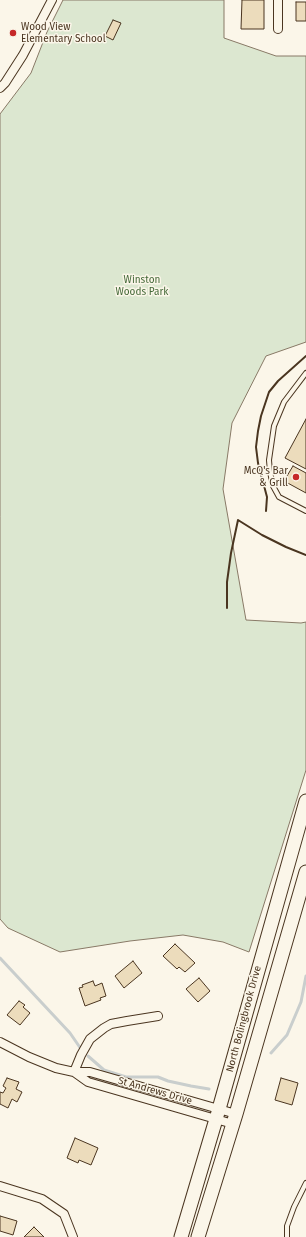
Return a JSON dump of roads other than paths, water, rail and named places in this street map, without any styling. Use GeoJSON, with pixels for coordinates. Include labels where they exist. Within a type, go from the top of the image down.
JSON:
{"type":"FeatureCollection","features":[{"type":"Feature","properties":{"kind":"main road","name":"North Bolingbrook Drive"},"geometry":{"type":"LineString","coordinates":[[181,1237],[218,1114],[306,801]]}},
{"type":"Feature","properties":{"kind":"main road","name":"North Bolingbrook Drive"},"geometry":{"type":"LineString","coordinates":[[198,1237],[306,872]]}},
{"type":"Feature","properties":{"kind":"street"},"geometry":{"type":"LineString","coordinates":[[0,88],[24,55],[52,0]]}},
{"type":"Feature","properties":{"kind":"street"},"geometry":{"type":"LineString","coordinates":[[278,0],[278,29]]}},
{"type":"Feature","properties":{"kind":"street"},"geometry":{"type":"LineString","coordinates":[[74,1072],[81,1054],[90,1039],[104,1028],[111,1024],[158,1016]]}},
{"type":"Feature","properties":{"kind":"street","name":"St Andrews Drive"},"geometry":{"type":"LineString","coordinates":[[0,1042],[39,1062],[74,1072],[90,1072],[234,1119]]}},
{"type":"Feature","properties":{"kind":"street"},"geometry":{"type":"LineString","coordinates":[[0,1186],[42,1199],[64,1214],[73,1237]]}},
{"type":"Feature","properties":{"kind":"lane"},"geometry":{"type":"LineString","coordinates":[[306,373],[284,402],[274,426],[269,460],[273,486],[279,497],[306,511]]}},
{"type":"Feature","properties":{"kind":"lane"},"geometry":{"type":"LineString","coordinates":[[287,1237],[287,1226],[294,1207],[306,1183]]}},
{"type":"Feature","properties":{"kind":"waterway"},"geometry":{"type":"LineString","coordinates":[[0,958],[70,1033],[81,1049]]}},
{"type":"Feature","properties":{"kind":"waterway"},"geometry":{"type":"LineString","coordinates":[[271,1053],[287,1035],[301,1002],[306,976]]}},
{"type":"Feature","properties":{"kind":"waterway"},"geometry":{"type":"LineString","coordinates":[[88,1056],[104,1070],[126,1077],[158,1077],[168,1081],[209,1089]]}},
{"type":"Feature","properties":{"kind":"place","name":"Wood View Elementary School"},"geometry":{"type":"Point","coordinates":[13,33]}},
{"type":"Feature","properties":{"kind":"place","name":"McQ's Bar & Grill"},"geometry":{"type":"Point","coordinates":[296,477]}},
{"type":"Feature","properties":{"kind":"park label","name":"Winston Woods Park"},"geometry":{"type":"Point","coordinates":[142,286]}}]}
